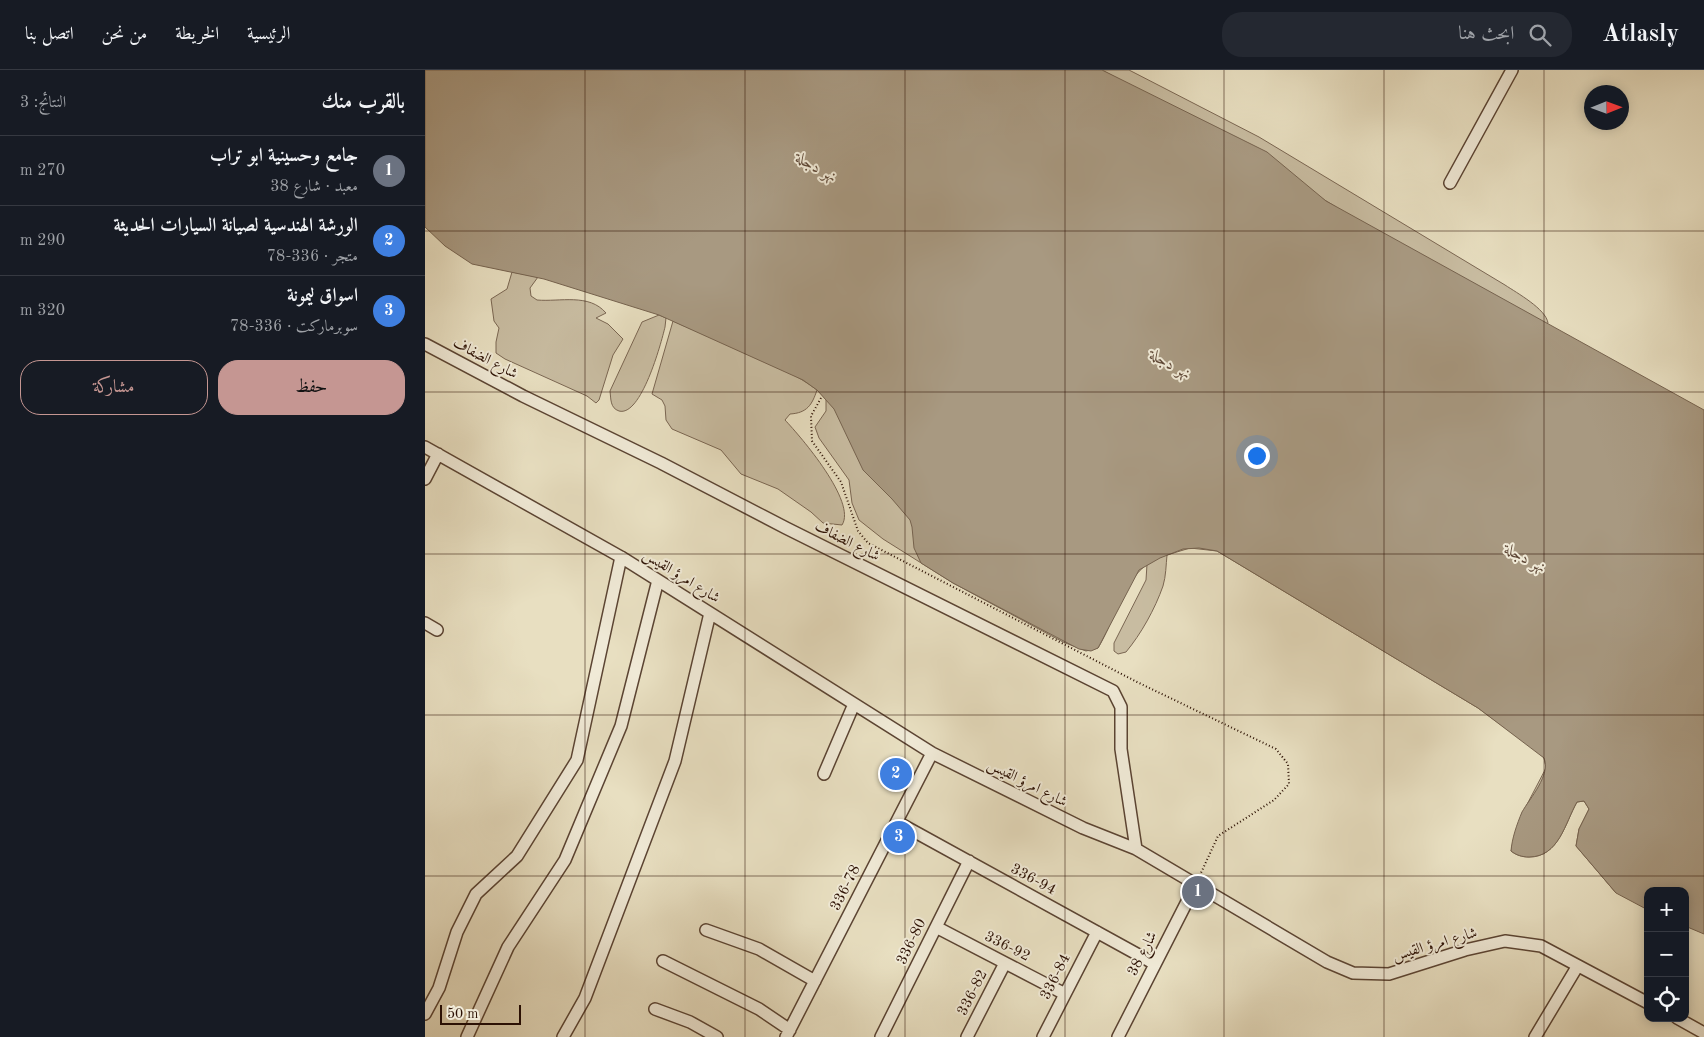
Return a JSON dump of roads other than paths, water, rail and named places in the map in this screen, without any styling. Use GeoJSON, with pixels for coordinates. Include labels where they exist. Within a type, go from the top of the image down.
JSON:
{"type":"FeatureCollection","features":[{"type":"Feature","properties":{"kind":"street"},"geometry":{"type":"LineString","coordinates":[[1450,183],[1512,70]]}},
{"type":"Feature","properties":{"kind":"street","name":"شارع الضفاف"},"geometry":{"type":"LineString","coordinates":[[425,344],[523,396],[661,462],[786,528],[1113,691],[1121,707],[1121,749],[1136,849]]}},
{"type":"Feature","properties":{"kind":"street","name":"شارع امرؤ القيس"},"geometry":{"type":"LineString","coordinates":[[425,446],[621,556],[932,752],[1083,828],[1136,849],[1327,962],[1353,973],[1389,974],[1465,950],[1505,941],[1541,946],[1577,967],[1644,1001]]}},
{"type":"Feature","properties":{"kind":"street"},"geometry":{"type":"LineString","coordinates":[[425,479],[438,454]]}},
{"type":"Feature","properties":{"kind":"street"},"geometry":{"type":"LineString","coordinates":[[425,1014],[439,988],[457,932],[476,894],[517,856],[577,760],[621,556]]}},
{"type":"Feature","properties":{"kind":"street"},"geometry":{"type":"LineString","coordinates":[[467,1037],[508,947],[565,860],[621,726],[658,580]]}},
{"type":"Feature","properties":{"kind":"street"},"geometry":{"type":"LineString","coordinates":[[563,1037],[585,998],[675,761],[710,613]]}},
{"type":"Feature","properties":{"kind":"street"},"geometry":{"type":"LineString","coordinates":[[425,622],[437,630]]}},
{"type":"Feature","properties":{"kind":"street"},"geometry":{"type":"LineString","coordinates":[[823,774],[854,704]]}},
{"type":"Feature","properties":{"kind":"street","name":"336-78"},"geometry":{"type":"LineString","coordinates":[[788,1033],[932,752]]}},
{"type":"Feature","properties":{"kind":"street","name":"336-94"},"geometry":{"type":"LineString","coordinates":[[897,822],[1155,964]]}},
{"type":"Feature","properties":{"kind":"street","name":"336-80"},"geometry":{"type":"LineString","coordinates":[[881,1037],[969,861]]}},
{"type":"Feature","properties":{"kind":"street","name":"شارع 38"},"geometry":{"type":"LineString","coordinates":[[1118,1037],[1196,884]]}},
{"type":"Feature","properties":{"kind":"street","name":"336-92"},"geometry":{"type":"LineString","coordinates":[[936,927],[1065,994]]}},
{"type":"Feature","properties":{"kind":"street"},"geometry":{"type":"LineString","coordinates":[[706,930],[759,949],[815,981]]}},
{"type":"Feature","properties":{"kind":"street","name":"336-84"},"geometry":{"type":"LineString","coordinates":[[1043,1037],[1097,932]]}},
{"type":"Feature","properties":{"kind":"street"},"geometry":{"type":"LineString","coordinates":[[663,962],[759,1009],[788,1033]]}},
{"type":"Feature","properties":{"kind":"street","name":"336-82"},"geometry":{"type":"LineString","coordinates":[[967,1037],[1005,963]]}},
{"type":"Feature","properties":{"kind":"street"},"geometry":{"type":"LineString","coordinates":[[1535,1037],[1577,967]]}},
{"type":"Feature","properties":{"kind":"street"},"geometry":{"type":"LineString","coordinates":[[655,1009],[690,1022],[717,1037]]}},
{"type":"Feature","properties":{"kind":"street"},"geometry":{"type":"LineString","coordinates":[[1685,1022],[1704,1032]]}},
{"type":"Feature","properties":{"kind":"water","name":"نهر دجلة"},"geometry":{"type":"Polygon","coordinates":[[[425,70],[1102,70],[1267,152],[1326,201],[1704,410],[1704,934],[1689,928],[1689,887],[1644,887],[1644,908],[1616,893],[1576,846],[1579,829],[1589,809],[1584,801],[1577,802],[1560,837],[1547,851],[1539,855],[1524,857],[1511,851],[1512,841],[1522,812],[1545,772],[1544,758],[1478,708],[1217,551],[1199,548],[1183,549],[1160,558],[1139,570],[1098,648],[1091,651],[1079,649],[953,583],[921,563],[914,548],[910,520],[863,470],[834,409],[817,390],[803,380],[659,315],[544,279],[472,264],[445,246],[425,227],[425,70]]]}},
{"type":"Feature","properties":{"kind":"place","name":"الورشة الهندسية لصيانة السيارات الحديثة"},"geometry":{"type":"Point","coordinates":[896,774]}},
{"type":"Feature","properties":{"kind":"place","name":"اسواق ليمونة"},"geometry":{"type":"Point","coordinates":[899,837]}},
{"type":"Feature","properties":{"kind":"place","name":"جامع وحسينية ابو تراب"},"geometry":{"type":"Point","coordinates":[1198,892]}}]}
